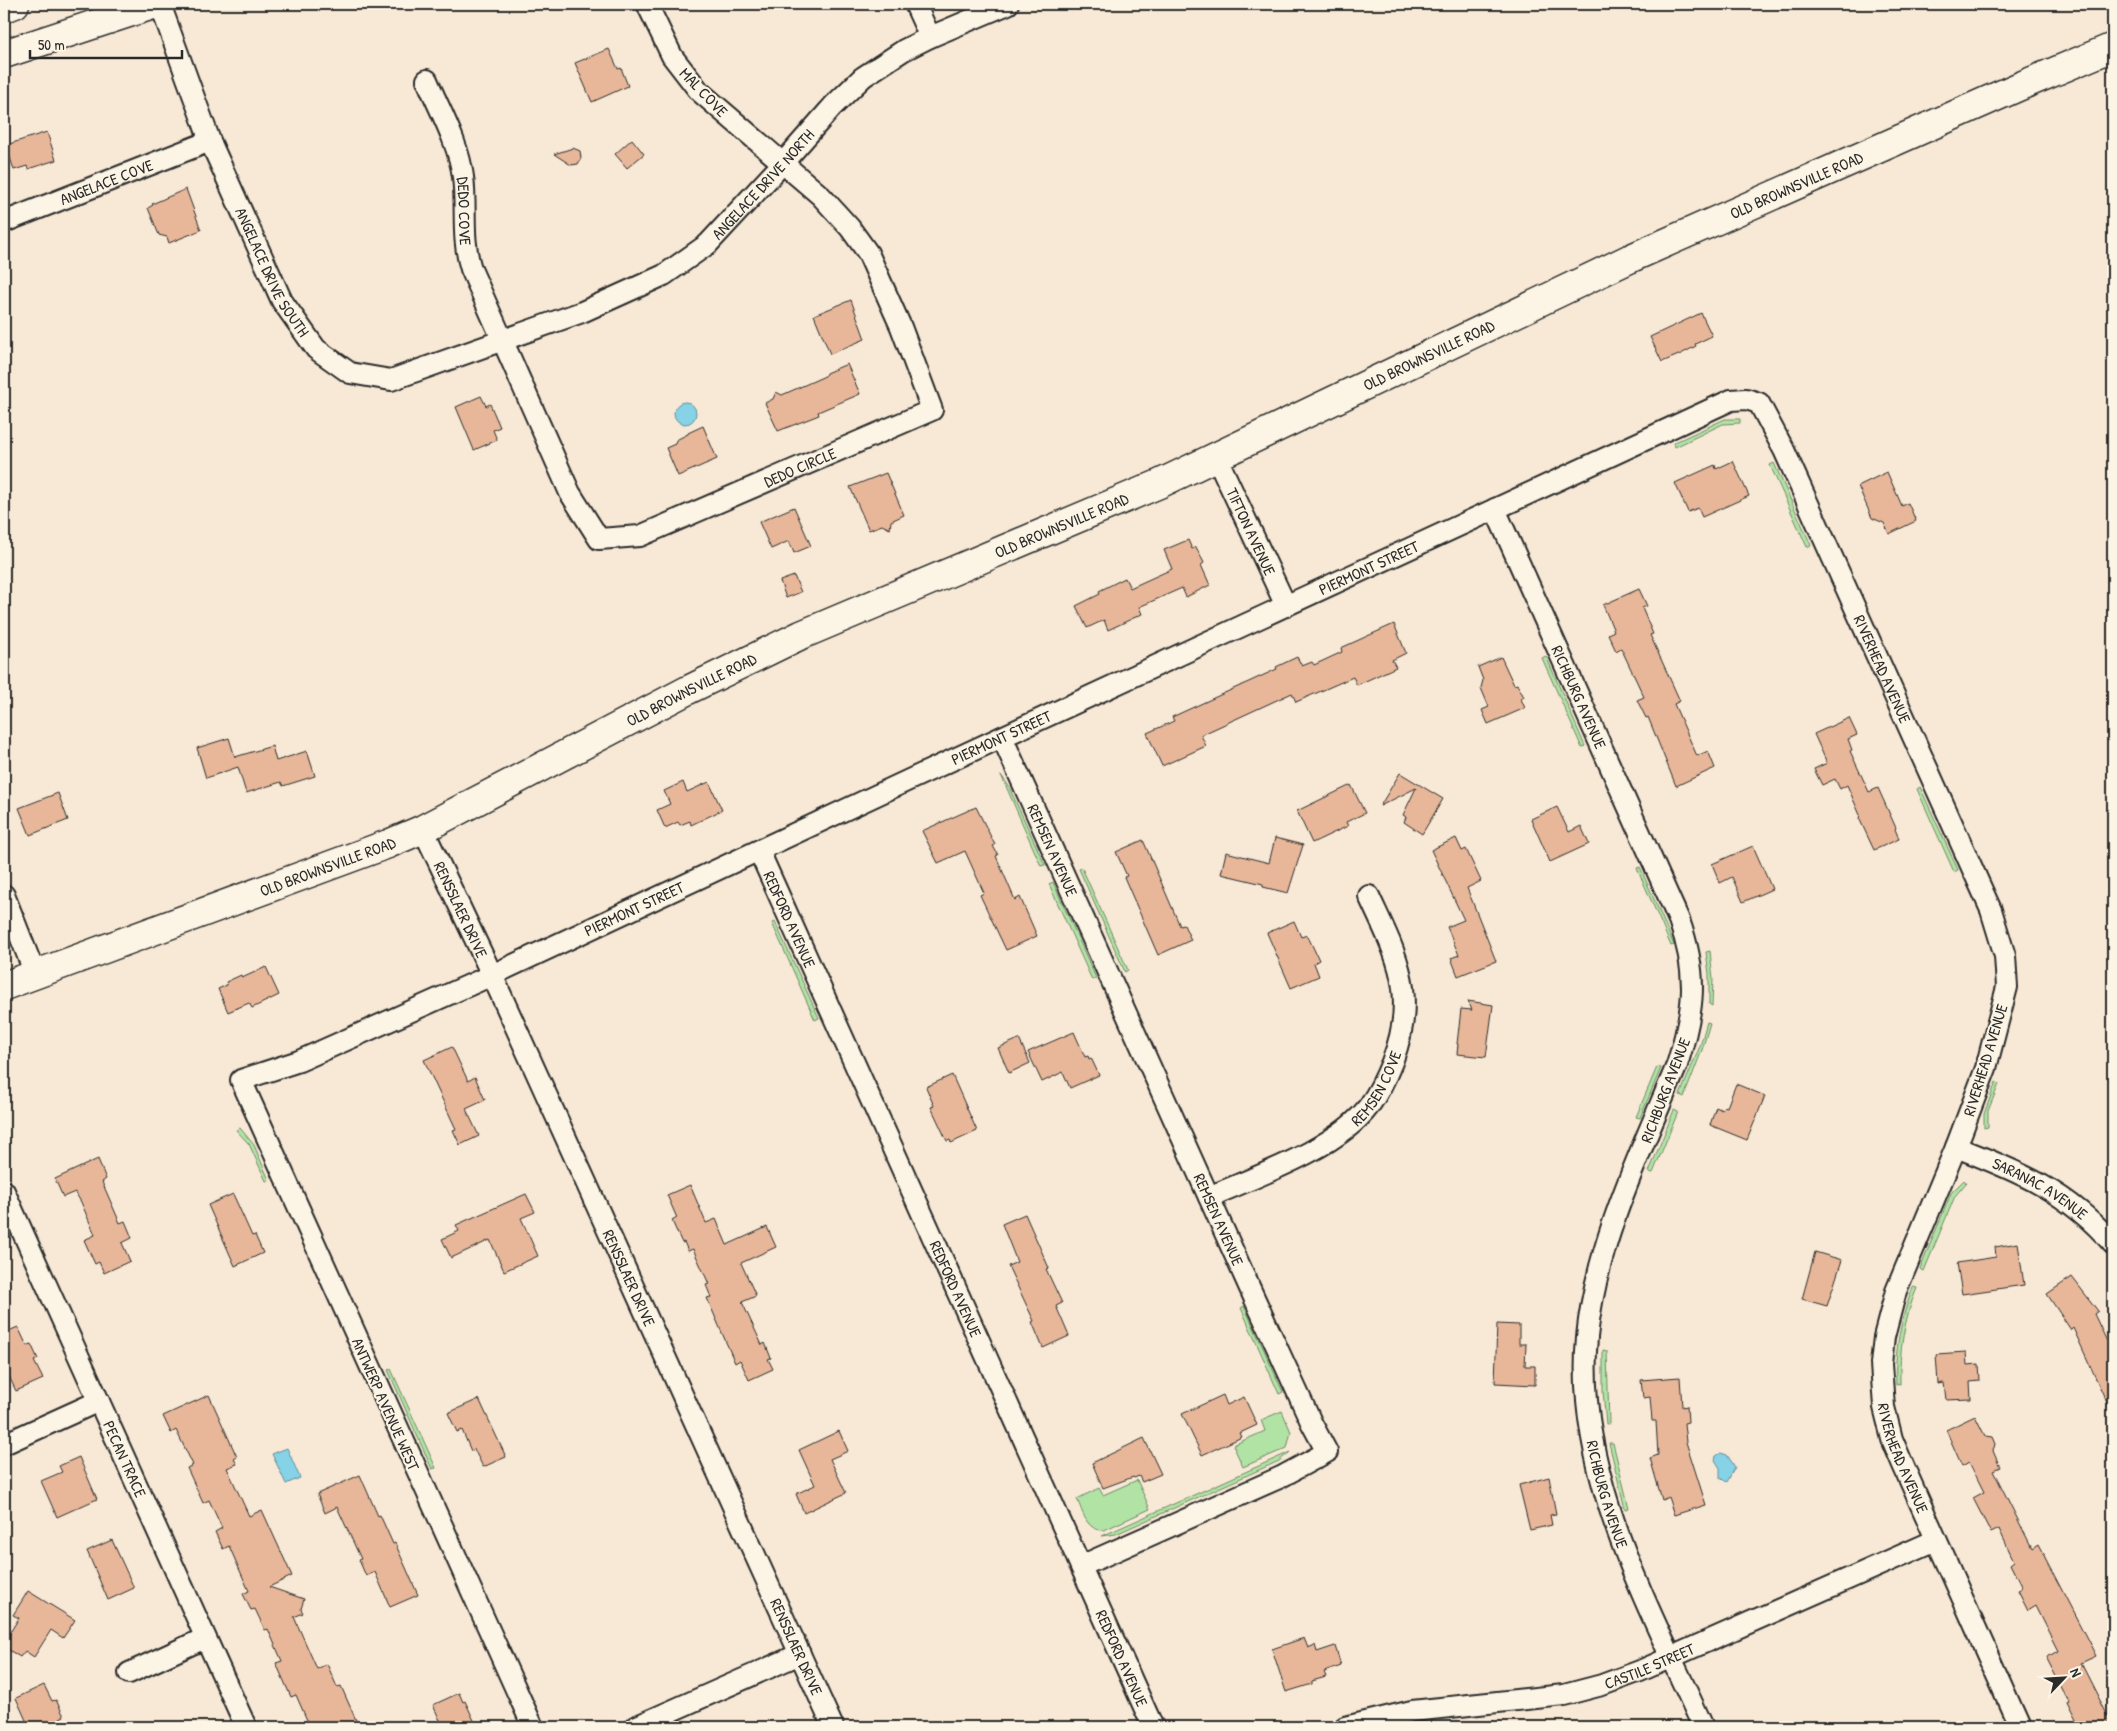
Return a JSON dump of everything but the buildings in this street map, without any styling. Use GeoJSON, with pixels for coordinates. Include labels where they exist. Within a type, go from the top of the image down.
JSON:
{"type":"FeatureCollection","features":[{"type":"Feature","properties":{"kind":"street"},"geometry":{"type":"LineString","coordinates":[[4,8],[15,4]]}},
{"type":"Feature","properties":{"kind":"street"},"geometry":{"type":"LineString","coordinates":[[4,54],[158,4]]}},
{"type":"Feature","properties":{"kind":"street","name":"ANGELACE DRIVE SOUTH"},"geometry":{"type":"LineString","coordinates":[[158,4],[210,141],[282,301],[316,349],[350,373],[390,380],[502,340]]}},
{"type":"Feature","properties":{"kind":"street","name":"MAL COVE"},"geometry":{"type":"LineString","coordinates":[[647,4],[663,41],[699,91],[782,164]]}},
{"type":"Feature","properties":{"kind":"street"},"geometry":{"type":"LineString","coordinates":[[915,4],[930,36]]}},
{"type":"Feature","properties":{"kind":"street","name":"ANGELACE DRIVE NORTH"},"geometry":{"type":"LineString","coordinates":[[502,340],[582,312],[664,275],[708,244],[829,110],[863,77],[904,50],[930,36],[1008,4]]}},
{"type":"Feature","properties":{"kind":"street","name":"OLD BROWNSVILLE ROAD"},"geometry":{"type":"LineString","coordinates":[[4,986],[388,844],[423,829],[688,690],[801,635],[1217,458],[1629,259],[2113,47]]}},
{"type":"Feature","properties":{"kind":"street","name":"DEDO COVE"},"geometry":{"type":"LineString","coordinates":[[427,80],[460,161],[463,176],[464,227],[468,262],[502,340]]}},
{"type":"Feature","properties":{"kind":"street","name":"ANGELACE COVE"},"geometry":{"type":"LineString","coordinates":[[4,222],[210,141]]}},
{"type":"Feature","properties":{"kind":"street","name":"DEDO CIRCLE"},"geometry":{"type":"LineString","coordinates":[[502,340],[570,493],[599,539],[640,536],[932,410],[901,326],[868,253],[850,228],[821,196],[782,164]]}},
{"type":"Feature","properties":{"kind":"street","name":"PIERMONT STREET"},"geometry":{"type":"LineString","coordinates":[[241,1080],[299,1061],[492,974],[1731,400],[1746,399],[1759,403]]}},
{"type":"Feature","properties":{"kind":"street","name":"RIVERHEAD AVENUE"},"geometry":{"type":"LineString","coordinates":[[1759,403],[1784,450],[1991,910],[2005,956],[2007,987],[1986,1068],[1956,1146],[1896,1290],[1884,1337],[1881,1364],[1884,1407],[1890,1431],[1903,1465],[2020,1727]]}},
{"type":"Feature","properties":{"kind":"street","name":"TIFTON AVENUE"},"geometry":{"type":"LineString","coordinates":[[1217,458],[1286,606]]}},
{"type":"Feature","properties":{"kind":"street","name":"RICHBURG AVENUE"},"geometry":{"type":"LineString","coordinates":[[1495,510],[1679,920],[1687,943],[1692,972],[1693,1004],[1682,1048],[1615,1216],[1602,1257],[1587,1337],[1586,1368],[1594,1450],[1602,1485],[1621,1541],[1703,1727]]}},
{"type":"Feature","properties":{"kind":"street","name":"REMSEN AVENUE"},"geometry":{"type":"LineString","coordinates":[[1002,737],[1312,1424],[1327,1452],[1280,1477],[1081,1566]]}},
{"type":"Feature","properties":{"kind":"street","name":"RENSSLAER DRIVE"},"geometry":{"type":"LineString","coordinates":[[423,829],[492,974],[833,1727]]}},
{"type":"Feature","properties":{"kind":"street","name":"REDFORD AVENUE"},"geometry":{"type":"LineString","coordinates":[[759,851],[1153,1727]]}},
{"type":"Feature","properties":{"kind":"street"},"geometry":{"type":"LineString","coordinates":[[4,896],[35,974]]}},
{"type":"Feature","properties":{"kind":"street","name":"REMSEN COVE"},"geometry":{"type":"LineString","coordinates":[[1209,1197],[1304,1155],[1334,1136],[1368,1107],[1385,1078],[1401,1033],[1403,988],[1392,948],[1369,896]]}},
{"type":"Feature","properties":{"kind":"street","name":"ANTWERP AVENUE WEST"},"geometry":{"type":"LineString","coordinates":[[241,1080],[533,1727]]}},
{"type":"Feature","properties":{"kind":"street","name":"SARANAC AVENUE"},"geometry":{"type":"LineString","coordinates":[[1956,1146],[2028,1176],[2050,1188],[2080,1211],[2113,1244]]}},
{"type":"Feature","properties":{"kind":"street","name":"PECAN TRACE"},"geometry":{"type":"LineString","coordinates":[[4,1191],[246,1727]]}},
{"type":"Feature","properties":{"kind":"street"},"geometry":{"type":"LineString","coordinates":[[4,1444],[99,1401]]}},
{"type":"Feature","properties":{"kind":"street","name":"CASTILE STREET"},"geometry":{"type":"LineString","coordinates":[[1345,1727],[1412,1711],[1564,1695],[1609,1683],[1936,1540]]}},
{"type":"Feature","properties":{"kind":"street"},"geometry":{"type":"LineString","coordinates":[[129,1673],[205,1638]]}},
{"type":"Feature","properties":{"kind":"street"},"geometry":{"type":"LineString","coordinates":[[635,1727],[800,1654]]}},
{"type":"Feature","properties":{"kind":"green space"},"geometry":{"type":"Polygon","coordinates":[[[1725,419],[1740,419],[1740,423],[1723,424],[1675,447],[1673,443],[1725,419]]]}},
{"type":"Feature","properties":{"kind":"green space"},"geometry":{"type":"Polygon","coordinates":[[[1774,463],[1811,545],[1807,547],[1770,465],[1774,463]]]}},
{"type":"Feature","properties":{"kind":"green space"},"geometry":{"type":"Polygon","coordinates":[[[1546,656],[1585,746],[1582,748],[1542,658],[1546,656]]]}},
{"type":"Feature","properties":{"kind":"green space"},"geometry":{"type":"Polygon","coordinates":[[[1001,775],[1008,785],[1045,865],[1041,866],[1001,775]]]}},
{"type":"Feature","properties":{"kind":"green space"},"geometry":{"type":"Polygon","coordinates":[[[1920,787],[1958,870],[1954,872],[1917,789],[1920,787]]]}},
{"type":"Feature","properties":{"kind":"green space"},"geometry":{"type":"Polygon","coordinates":[[[1640,867],[1674,945],[1671,946],[1637,868],[1640,867]]]}},
{"type":"Feature","properties":{"kind":"green space"},"geometry":{"type":"Polygon","coordinates":[[[1082,868],[1128,970],[1125,972],[1079,869],[1082,868]]]}},
{"type":"Feature","properties":{"kind":"green space"},"geometry":{"type":"Polygon","coordinates":[[[1053,882],[1096,978],[1092,980],[1049,884],[1053,882]]]}},
{"type":"Feature","properties":{"kind":"green space"},"geometry":{"type":"Polygon","coordinates":[[[775,922],[819,1018],[815,1020],[772,923],[775,922]]]}},
{"type":"Feature","properties":{"kind":"green space"},"geometry":{"type":"Polygon","coordinates":[[[1710,951],[1713,979],[1712,1006],[1709,1004],[1709,974],[1706,952],[1710,951]]]}},
{"type":"Feature","properties":{"kind":"green space"},"geometry":{"type":"Polygon","coordinates":[[[1707,1022],[1710,1023],[1702,1050],[1684,1097],[1680,1095],[1700,1046],[1707,1022]]]}},
{"type":"Feature","properties":{"kind":"green space"},"geometry":{"type":"Polygon","coordinates":[[[1657,1067],[1661,1068],[1640,1118],[1636,1117],[1657,1067]]]}},
{"type":"Feature","properties":{"kind":"green space"},"geometry":{"type":"Polygon","coordinates":[[[1996,1082],[1999,1084],[1988,1111],[1988,1127],[1984,1128],[1984,1114],[1996,1082]]]}},
{"type":"Feature","properties":{"kind":"green space"},"geometry":{"type":"Polygon","coordinates":[[[1674,1110],[1678,1112],[1653,1173],[1649,1172],[1674,1110]]]}},
{"type":"Feature","properties":{"kind":"green space"},"geometry":{"type":"Polygon","coordinates":[[[240,1128],[254,1145],[269,1180],[266,1181],[249,1144],[236,1130],[240,1128]]]}},
{"type":"Feature","properties":{"kind":"green space"},"geometry":{"type":"Polygon","coordinates":[[[1964,1180],[1966,1183],[1955,1196],[1924,1271],[1920,1269],[1951,1193],[1964,1180]]]}},
{"type":"Feature","properties":{"kind":"green space"},"geometry":{"type":"Polygon","coordinates":[[[1913,1287],[1917,1288],[1903,1335],[1900,1359],[1900,1384],[1896,1385],[1896,1359],[1899,1335],[1913,1287]]]}},
{"type":"Feature","properties":{"kind":"green space"},"geometry":{"type":"Polygon","coordinates":[[[1244,1306],[1283,1392],[1279,1394],[1241,1308],[1244,1306]]]}},
{"type":"Feature","properties":{"kind":"green space"},"geometry":{"type":"Polygon","coordinates":[[[1603,1350],[1607,1351],[1609,1424],[1606,1424],[1603,1391],[1603,1350]]]}},
{"type":"Feature","properties":{"kind":"green space"},"geometry":{"type":"Polygon","coordinates":[[[391,1369],[436,1468],[432,1469],[388,1370],[391,1369]]]}},
{"type":"Feature","properties":{"kind":"green space"},"geometry":{"type":"Polygon","coordinates":[[[1282,1411],[1291,1432],[1287,1448],[1243,1467],[1233,1445],[1265,1431],[1261,1420],[1282,1411]]]}},
{"type":"Feature","properties":{"kind":"green space"},"geometry":{"type":"Polygon","coordinates":[[[1609,1443],[1613,1443],[1629,1508],[1625,1509],[1609,1443]]]}},
{"type":"Feature","properties":{"kind":"green space"},"geometry":{"type":"Polygon","coordinates":[[[1290,1452],[1279,1461],[1116,1534],[1102,1536],[1290,1452]]]}},
{"type":"Feature","properties":{"kind":"green space"},"geometry":{"type":"Polygon","coordinates":[[[1137,1480],[1150,1509],[1104,1530],[1089,1524],[1083,1515],[1077,1499],[1099,1488],[1103,1495],[1137,1480]]]}},
{"type":"Feature","properties":{"kind":"water"},"geometry":{"type":"Polygon","coordinates":[[[685,402],[693,405],[696,413],[693,421],[685,424],[677,421],[674,413],[677,405],[685,402]]]}},
{"type":"Feature","properties":{"kind":"water"},"geometry":{"type":"Polygon","coordinates":[[[287,1448],[300,1478],[286,1484],[272,1454],[287,1448]]]}},
{"type":"Feature","properties":{"kind":"water"},"geometry":{"type":"Polygon","coordinates":[[[1721,1453],[1727,1455],[1735,1467],[1727,1482],[1720,1478],[1720,1468],[1715,1460],[1716,1456],[1721,1453]]]}}]}
